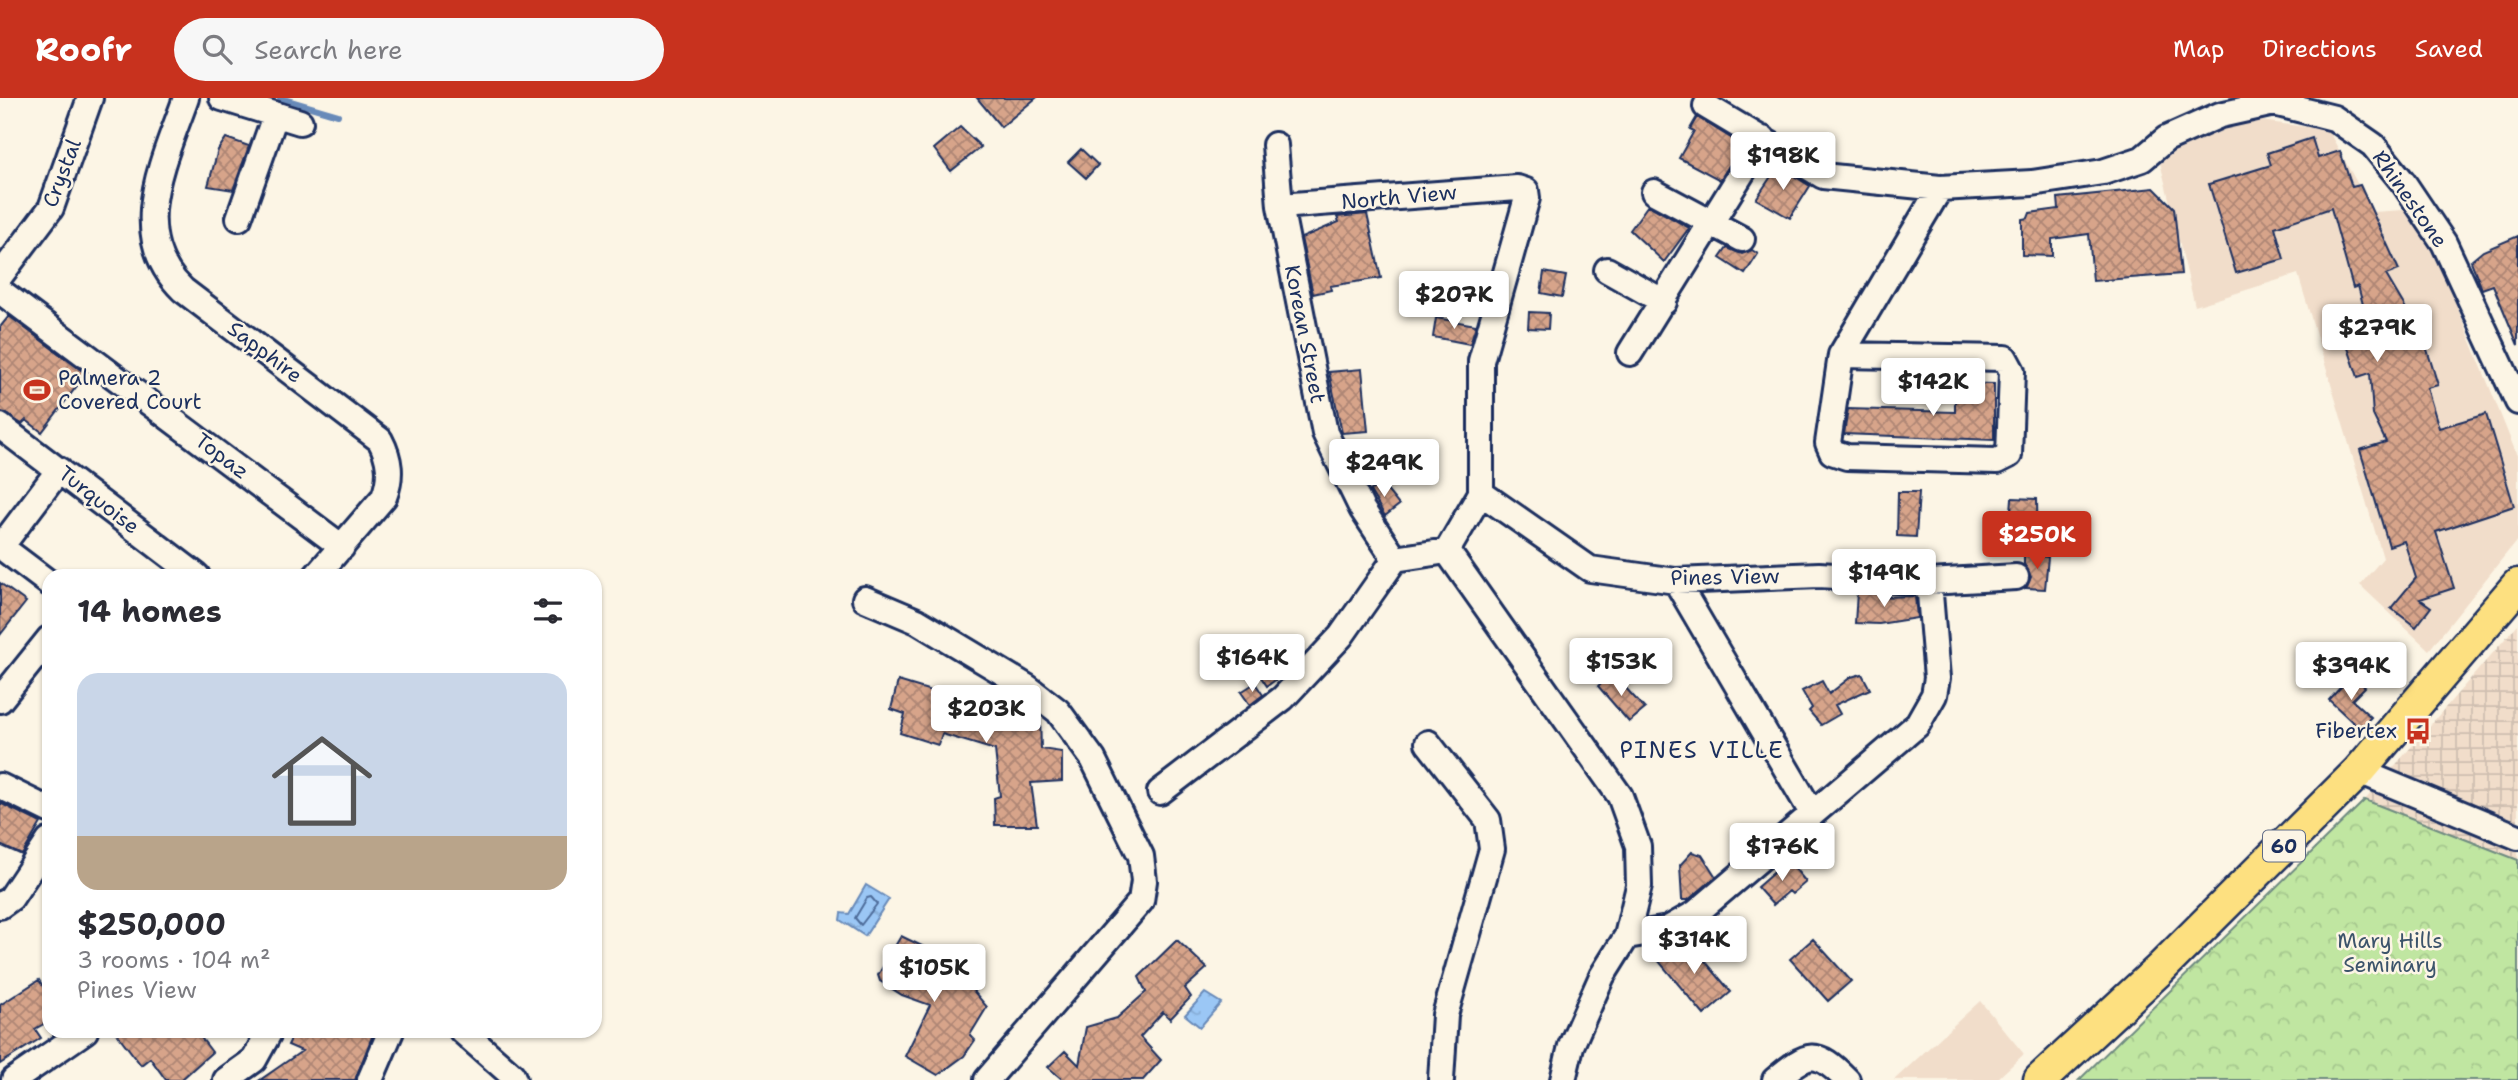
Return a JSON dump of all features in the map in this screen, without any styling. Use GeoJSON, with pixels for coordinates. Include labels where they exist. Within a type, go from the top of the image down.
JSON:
{"type":"FeatureCollection","features":[{"type":"Feature","properties":{"kind":"main road","name":"60"},"geometry":{"type":"LineString","coordinates":[[2040,1080],[2160,970],[2359,771],[2518,585]]}},
{"type":"Feature","properties":{"kind":"street","name":"Crystal"},"geometry":{"type":"LineString","coordinates":[[0,276],[51,208],[90,98]]}},
{"type":"Feature","properties":{"kind":"street","name":"Sapphire"},"geometry":{"type":"LineString","coordinates":[[187,98],[157,180],[153,241],[160,262],[183,290],[380,440],[388,460],[389,483],[384,497],[322,569]]}},
{"type":"Feature","properties":{"kind":"street"},"geometry":{"type":"LineString","coordinates":[[222,98],[300,122]]}},
{"type":"Feature","properties":{"kind":"street","name":"Rhinestone"},"geometry":{"type":"LineString","coordinates":[[1706,106],[1824,176],[1940,188],[2032,183],[2128,165],[2142,159],[2166,139],[2217,106],[2274,103],[2334,118],[2373,145],[2403,181],[2444,243],[2518,402]]}},
{"type":"Feature","properties":{"kind":"street"},"geometry":{"type":"LineString","coordinates":[[239,218],[275,116]]}},
{"type":"Feature","properties":{"kind":"street"},"geometry":{"type":"LineString","coordinates":[[1630,353],[1664,302],[1762,139]]}},
{"type":"Feature","properties":{"kind":"street","name":"Korean Street"},"geometry":{"type":"LineString","coordinates":[[1275,145],[1280,206],[1325,433],[1362,509],[1395,559]]}},
{"type":"Feature","properties":{"kind":"street","name":"North View"},"geometry":{"type":"LineString","coordinates":[[1280,206],[1517,188],[1526,191],[1527,198],[1481,361],[1481,493]]}},
{"type":"Feature","properties":{"kind":"street"},"geometry":{"type":"LineString","coordinates":[[1842,355],[2005,359],[2011,365],[2012,371],[2009,455],[1997,461],[1847,457],[1832,452],[1828,443],[1842,355],[1940,188]]}},
{"type":"Feature","properties":{"kind":"street"},"geometry":{"type":"LineString","coordinates":[[1654,192],[1742,239]]}},
{"type":"Feature","properties":{"kind":"street"},"geometry":{"type":"LineString","coordinates":[[1606,270],[1664,302]]}},
{"type":"Feature","properties":{"kind":"street","name":"Topaz"},"geometry":{"type":"LineString","coordinates":[[0,290],[342,547]]}},
{"type":"Feature","properties":{"kind":"street","name":"Turquoise"},"geometry":{"type":"LineString","coordinates":[[0,426],[188,569]]}},
{"type":"Feature","properties":{"kind":"street"},"geometry":{"type":"LineString","coordinates":[[42,578],[0,547],[59,470]]}},
{"type":"Feature","properties":{"kind":"street"},"geometry":{"type":"LineString","coordinates":[[1447,551],[1481,493]]}},
{"type":"Feature","properties":{"kind":"street","name":"Pines View"},"geometry":{"type":"LineString","coordinates":[[1481,493],[1590,569],[1676,581],[1819,575],[1929,582],[2016,576]]}},
{"type":"Feature","properties":{"kind":"street"},"geometry":{"type":"LineString","coordinates":[[1160,792],[1283,698],[1341,636],[1395,559],[1447,551]]}},
{"type":"Feature","properties":{"kind":"street"},"geometry":{"type":"LineString","coordinates":[[1447,551],[1620,796],[1638,846],[1639,886],[1626,936],[1602,976],[1581,1022],[1571,1046],[1563,1080]]}},
{"type":"Feature","properties":{"kind":"street"},"geometry":{"type":"LineString","coordinates":[[1676,581],[1812,813]]}},
{"type":"Feature","properties":{"kind":"street"},"geometry":{"type":"LineString","coordinates":[[1626,936],[1668,929],[1696,913],[1917,724],[1934,695],[1937,678],[1929,582]]}},
{"type":"Feature","properties":{"kind":"street"},"geometry":{"type":"LineString","coordinates":[[865,599],[918,621],[1027,687],[1058,711],[1093,758],[1141,856],[1144,881],[1141,901],[987,1080]]}},
{"type":"Feature","properties":{"kind":"street"},"geometry":{"type":"LineString","coordinates":[[0,699],[42,648]]}},
{"type":"Feature","properties":{"kind":"street"},"geometry":{"type":"LineString","coordinates":[[1428,743],[1488,820],[1492,849],[1445,1015],[1441,1080]]}},
{"type":"Feature","properties":{"kind":"street"},"geometry":{"type":"LineString","coordinates":[[2359,771],[2518,837]]}},
{"type":"Feature","properties":{"kind":"street"},"geometry":{"type":"LineString","coordinates":[[0,786],[42,807]]}},
{"type":"Feature","properties":{"kind":"street"},"geometry":{"type":"LineString","coordinates":[[0,906],[11,898],[42,852]]}},
{"type":"Feature","properties":{"kind":"street"},"geometry":{"type":"LineString","coordinates":[[14,1080],[75,1038]]}},
{"type":"Feature","properties":{"kind":"street"},"geometry":{"type":"LineString","coordinates":[[226,1080],[254,1060],[266,1038]]}},
{"type":"Feature","properties":{"kind":"street"},"geometry":{"type":"LineString","coordinates":[[370,1080],[388,1038]]}},
{"type":"Feature","properties":{"kind":"street"},"geometry":{"type":"LineString","coordinates":[[470,1038],[512,1075],[514,1080]]}},
{"type":"Feature","properties":{"kind":"street"},"geometry":{"type":"LineString","coordinates":[[1775,1080],[1798,1061],[1814,1055],[1826,1059],[1847,1080]]}},
{"type":"Feature","properties":{"kind":"shaded area"},"geometry":{"type":"Polygon","coordinates":[[[2261,121],[2328,130],[2373,212],[2418,209],[2518,458],[2518,539],[2429,650],[2360,585],[2383,558],[2298,274],[2195,306],[2159,158],[2175,144],[2224,127],[2261,121]]]}},
{"type":"Feature","properties":{"kind":"shaded area"},"geometry":{"type":"Polygon","coordinates":[[[2518,624],[2518,860],[2365,800],[2518,624]]]}},
{"type":"Feature","properties":{"kind":"shaded area"},"geometry":{"type":"Polygon","coordinates":[[[1980,1001],[2024,1054],[1996,1080],[1894,1080],[1980,1001]]]}},
{"type":"Feature","properties":{"kind":"green space","name":"Mary Hills Seminary"},"geometry":{"type":"Polygon","coordinates":[[[2365,800],[2518,860],[2518,1080],[2079,1080],[2365,800]]]}},
{"type":"Feature","properties":{"kind":"water"},"geometry":{"type":"Polygon","coordinates":[[[866,885],[889,899],[865,936],[840,920],[841,913],[849,914],[866,885]]]}},
{"type":"Feature","properties":{"kind":"water"},"geometry":{"type":"Polygon","coordinates":[[[1205,993],[1221,1003],[1200,1027],[1185,1015],[1205,993]]]}},
{"type":"Feature","properties":{"kind":"building"},"geometry":{"type":"Polygon","coordinates":[[[977,98],[1036,98],[1001,127],[977,98]]]}},
{"type":"Feature","properties":{"kind":"building"},"geometry":{"type":"Polygon","coordinates":[[[1697,117],[1742,145],[1720,180],[1679,158],[1694,131],[1690,129],[1697,117]]]}},
{"type":"Feature","properties":{"kind":"building"},"geometry":{"type":"Polygon","coordinates":[[[960,127],[981,147],[951,171],[934,149],[960,127]]]}},
{"type":"Feature","properties":{"kind":"building"},"geometry":{"type":"Polygon","coordinates":[[[226,138],[249,146],[233,190],[208,186],[218,150],[226,138]]]}},
{"type":"Feature","properties":{"kind":"building"},"geometry":{"type":"Polygon","coordinates":[[[2312,138],[2318,158],[2340,151],[2352,187],[2360,185],[2399,270],[2386,275],[2411,317],[2413,347],[2425,343],[2438,385],[2427,388],[2439,428],[2486,414],[2514,506],[2436,532],[2454,588],[2420,599],[2431,607],[2416,627],[2391,608],[2416,578],[2404,541],[2389,546],[2360,450],[2386,442],[2373,415],[2370,373],[2358,377],[2346,342],[2371,334],[2358,286],[2353,288],[2331,208],[2275,227],[2284,259],[2236,273],[2209,184],[2271,165],[2267,153],[2312,138]]]}},
{"type":"Feature","properties":{"kind":"building"},"geometry":{"type":"Polygon","coordinates":[[[1081,149],[1098,165],[1086,178],[1068,162],[1081,149]]]}},
{"type":"Feature","properties":{"kind":"building"},"geometry":{"type":"Polygon","coordinates":[[[1778,166],[1810,186],[1790,218],[1756,199],[1778,166]]]}},
{"type":"Feature","properties":{"kind":"building"},"geometry":{"type":"Polygon","coordinates":[[[2154,188],[2174,208],[2181,274],[2093,281],[2089,234],[2052,239],[2052,256],[2022,255],[2022,219],[2028,218],[2030,213],[2059,209],[2058,198],[2154,188]]]}},
{"type":"Feature","properties":{"kind":"building"},"geometry":{"type":"Polygon","coordinates":[[[1648,205],[1689,228],[1664,262],[1630,230],[1648,205]]]}},
{"type":"Feature","properties":{"kind":"building"},"geometry":{"type":"Polygon","coordinates":[[[1367,214],[1381,278],[1330,286],[1331,290],[1313,294],[1301,238],[1339,222],[1337,217],[1367,214]]]}},
{"type":"Feature","properties":{"kind":"building"},"geometry":{"type":"Polygon","coordinates":[[[2518,236],[2518,345],[2493,285],[2482,289],[2471,261],[2483,251],[2518,236]]]}},
{"type":"Feature","properties":{"kind":"building"},"geometry":{"type":"Polygon","coordinates":[[[1727,248],[1742,254],[1752,250],[1758,254],[1745,274],[1720,258],[1727,248]]]}},
{"type":"Feature","properties":{"kind":"building"},"geometry":{"type":"Polygon","coordinates":[[[1544,272],[1566,276],[1562,297],[1541,293],[1544,272]]]}},
{"type":"Feature","properties":{"kind":"building"},"geometry":{"type":"Polygon","coordinates":[[[1529,312],[1549,313],[1548,329],[1528,328],[1529,312]]]}},
{"type":"Feature","properties":{"kind":"building","name":"Palmera 2 Covered Court"},"geometry":{"type":"Polygon","coordinates":[[[9,316],[86,374],[42,432],[26,420],[22,424],[0,411],[0,327],[9,316]]]}},
{"type":"Feature","properties":{"kind":"building"},"geometry":{"type":"Polygon","coordinates":[[[1436,318],[1476,325],[1470,344],[1433,337],[1436,318]]]}},
{"type":"Feature","properties":{"kind":"building"},"geometry":{"type":"Polygon","coordinates":[[[1362,369],[1368,431],[1342,433],[1329,372],[1362,369]]]}},
{"type":"Feature","properties":{"kind":"building"},"geometry":{"type":"Polygon","coordinates":[[[1955,383],[1994,384],[1994,440],[1844,434],[1848,409],[1955,412],[1955,383]]]}},
{"type":"Feature","properties":{"kind":"building"},"geometry":{"type":"Polygon","coordinates":[[[1381,483],[1399,505],[1385,516],[1370,491],[1381,483]]]}},
{"type":"Feature","properties":{"kind":"building"},"geometry":{"type":"Polygon","coordinates":[[[1898,492],[1919,492],[1916,537],[1897,536],[1898,492]]]}},
{"type":"Feature","properties":{"kind":"building"},"geometry":{"type":"Polygon","coordinates":[[[2012,498],[2037,499],[2038,553],[2026,554],[2022,515],[2011,512],[2012,498]]]}},
{"type":"Feature","properties":{"kind":"building"},"geometry":{"type":"Polygon","coordinates":[[[2024,555],[2048,557],[2045,589],[2026,588],[2031,577],[2024,564],[2024,555]]]}},
{"type":"Feature","properties":{"kind":"building"},"geometry":{"type":"Polygon","coordinates":[[[0,583],[26,602],[0,635],[0,583]]]}},
{"type":"Feature","properties":{"kind":"building"},"geometry":{"type":"Polygon","coordinates":[[[1857,592],[1880,594],[1880,597],[1915,596],[1917,618],[1879,624],[1855,623],[1857,592]]]}},
{"type":"Feature","properties":{"kind":"building"},"geometry":{"type":"Polygon","coordinates":[[[1269,640],[1289,670],[1267,686],[1246,655],[1269,640]]]}},
{"type":"Feature","properties":{"kind":"building"},"geometry":{"type":"Polygon","coordinates":[[[1612,673],[1645,709],[1629,722],[1598,686],[1612,673]]]}},
{"type":"Feature","properties":{"kind":"building"},"geometry":{"type":"Polygon","coordinates":[[[1862,674],[1870,689],[1835,705],[1840,714],[1821,725],[1809,711],[1812,708],[1802,691],[1822,681],[1829,694],[1851,677],[1862,674]]]}},
{"type":"Feature","properties":{"kind":"building"},"geometry":{"type":"Polygon","coordinates":[[[2352,675],[2365,687],[2352,700],[2371,717],[2360,729],[2329,700],[2352,675]]]}},
{"type":"Feature","properties":{"kind":"building"},"geometry":{"type":"Polygon","coordinates":[[[898,681],[1004,713],[1006,720],[1040,716],[1041,749],[1062,752],[1062,781],[1031,783],[1037,825],[995,825],[994,798],[1000,796],[995,750],[942,734],[938,745],[900,733],[905,714],[891,709],[898,681]]]}},
{"type":"Feature","properties":{"kind":"building"},"geometry":{"type":"Polygon","coordinates":[[[1255,683],[1263,695],[1250,705],[1241,692],[1255,683]]]}},
{"type":"Feature","properties":{"kind":"building"},"geometry":{"type":"Polygon","coordinates":[[[0,803],[41,823],[22,855],[0,845],[0,803]]]}},
{"type":"Feature","properties":{"kind":"building"},"geometry":{"type":"Polygon","coordinates":[[[1692,852],[1702,855],[1716,877],[1688,900],[1682,900],[1680,865],[1692,852]]]}},
{"type":"Feature","properties":{"kind":"building"},"geometry":{"type":"Polygon","coordinates":[[[1788,860],[1806,882],[1792,894],[1789,891],[1773,905],[1757,887],[1788,860]]]}},
{"type":"Feature","properties":{"kind":"building"},"geometry":{"type":"Polygon","coordinates":[[[901,936],[945,957],[987,1007],[970,1035],[975,1040],[964,1056],[938,1075],[905,1056],[930,1005],[902,995],[880,981],[878,975],[901,936]]]}},
{"type":"Feature","properties":{"kind":"building"},"geometry":{"type":"Polygon","coordinates":[[[1685,937],[1731,992],[1704,1015],[1657,959],[1685,937]]]}},
{"type":"Feature","properties":{"kind":"building"},"geometry":{"type":"Polygon","coordinates":[[[1813,939],[1851,981],[1828,1001],[1790,959],[1813,939]]]}},
{"type":"Feature","properties":{"kind":"building"},"geometry":{"type":"Polygon","coordinates":[[[1177,940],[1207,968],[1185,988],[1191,997],[1170,1019],[1163,1012],[1140,1037],[1161,1060],[1143,1080],[1063,1080],[1048,1067],[1065,1051],[1079,1065],[1086,1027],[1117,1018],[1146,992],[1139,977],[1177,940]]]}},
{"type":"Feature","properties":{"kind":"building"},"geometry":{"type":"Polygon","coordinates":[[[39,980],[42,985],[42,1025],[35,1029],[41,1038],[0,1064],[0,1005],[39,980]]]}},
{"type":"Feature","properties":{"kind":"building"},"geometry":{"type":"Polygon","coordinates":[[[120,1038],[201,1038],[212,1052],[181,1080],[166,1080],[150,1058],[141,1065],[120,1038]]]}},
{"type":"Feature","properties":{"kind":"building"},"geometry":{"type":"Polygon","coordinates":[[[292,1038],[371,1038],[355,1080],[260,1080],[302,1051],[288,1045],[292,1038]]]}},
{"type":"Feature","properties":{"kind":"waterway"},"geometry":{"type":"LineString","coordinates":[[280,98],[338,115]]}},
{"type":"Feature","properties":{"kind":"place","name":"Palmera 2 Covered Court"},"geometry":{"type":"Point","coordinates":[37,390]}},
{"type":"Feature","properties":{"kind":"place","name":"Fibertex"},"geometry":{"type":"Point","coordinates":[2418,731]}},
{"type":"Feature","properties":{"kind":"district","name":"PINES VILLE"},"geometry":{"type":"Point","coordinates":[1702,750]}}]}
